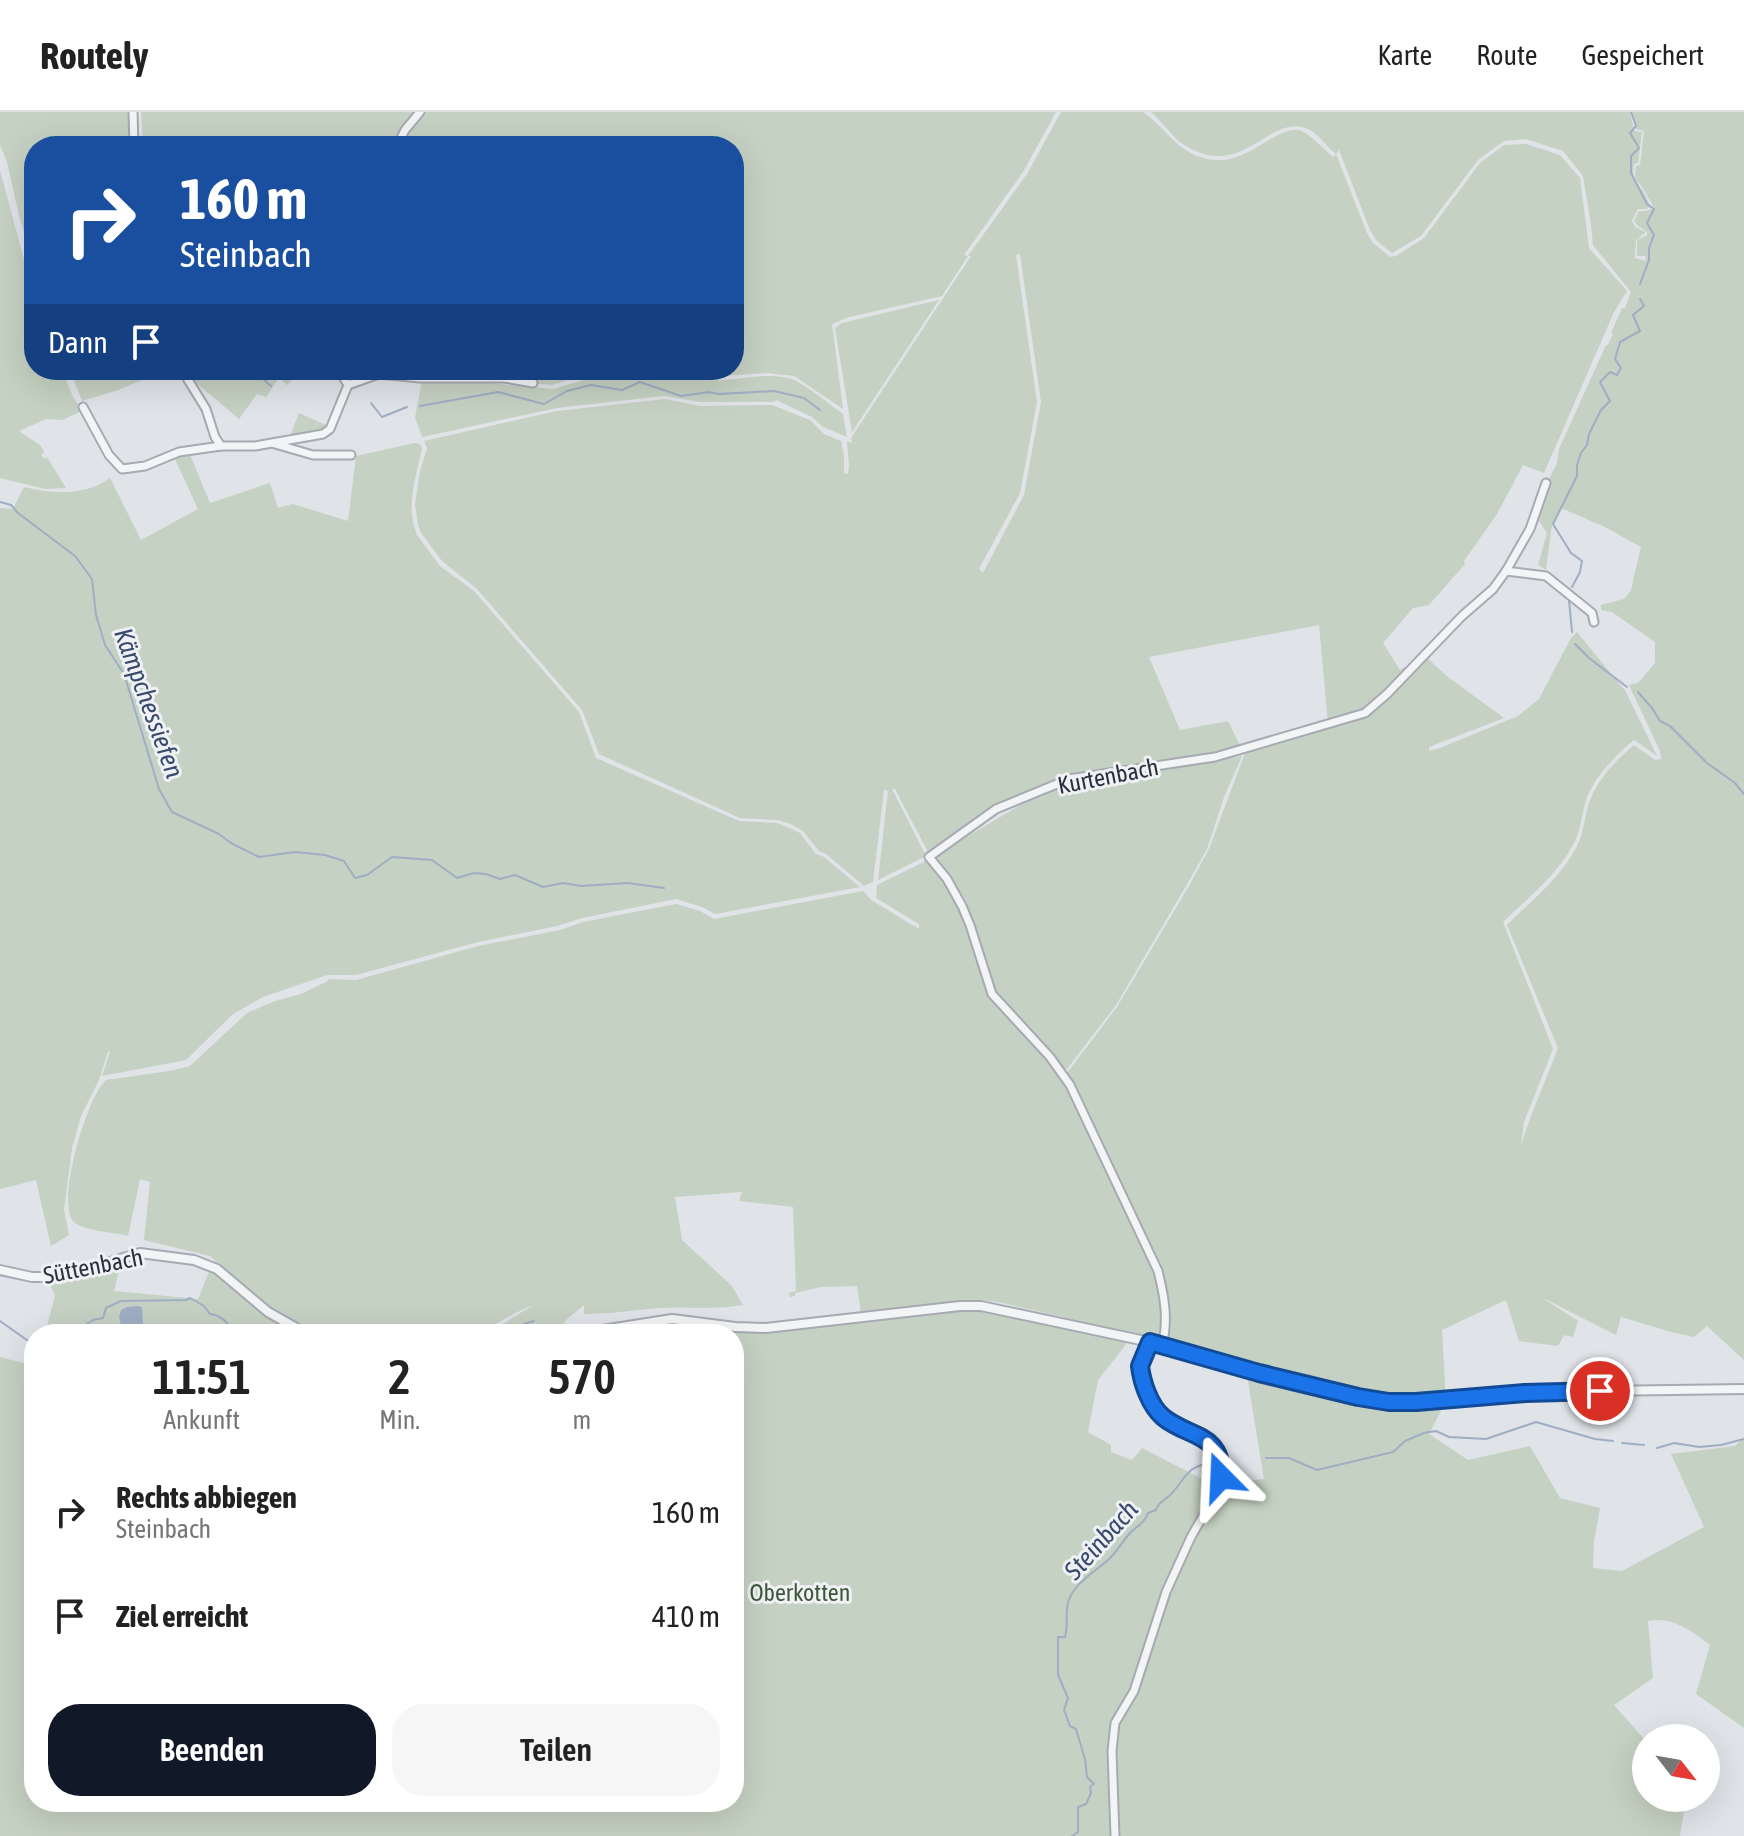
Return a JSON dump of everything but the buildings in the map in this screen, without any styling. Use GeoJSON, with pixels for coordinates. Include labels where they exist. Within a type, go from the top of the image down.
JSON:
{"type":"FeatureCollection","features":[{"type":"Feature","properties":{"kind":"street"},"geometry":{"type":"LineString","coordinates":[[133,112],[134,136]]}},
{"type":"Feature","properties":{"kind":"street"},"geometry":{"type":"LineString","coordinates":[[402,136],[420,112]]}},
{"type":"Feature","properties":{"kind":"street"},"geometry":{"type":"LineString","coordinates":[[188,380],[206,409],[221,446]]}},
{"type":"Feature","properties":{"kind":"street"},"geometry":{"type":"LineString","coordinates":[[345,380],[348,385]]}},
{"type":"Feature","properties":{"kind":"street"},"geometry":{"type":"LineString","coordinates":[[83,407],[109,455],[122,469],[145,466],[179,452],[221,446],[255,446],[323,434],[330,429],[348,385],[362,380]]}},
{"type":"Feature","properties":{"kind":"street"},"geometry":{"type":"LineString","coordinates":[[516,380],[533,383]]}},
{"type":"Feature","properties":{"kind":"street"},"geometry":{"type":"LineString","coordinates":[[274,443],[313,455],[351,455]]}},
{"type":"Feature","properties":{"kind":"street","name":"Kurtenbach"},"geometry":{"type":"LineString","coordinates":[[1162,1345],[1166,1301],[1158,1271],[1070,1085],[1050,1057],[992,994],[962,906],[947,879],[929,857],[996,809],[1069,779],[1215,757],[1365,713],[1493,589],[1530,529],[1546,483]]}},
{"type":"Feature","properties":{"kind":"street"},"geometry":{"type":"LineString","coordinates":[[1506,571],[1546,576],[1592,613],[1594,622]]}},
{"type":"Feature","properties":{"kind":"street","name":"Süttenbach"},"geometry":{"type":"LineString","coordinates":[[0,1270],[32,1277],[57,1277],[140,1253],[194,1260],[217,1269],[273,1316],[288,1324]]}},
{"type":"Feature","properties":{"kind":"street"},"geometry":{"type":"LineString","coordinates":[[744,1327],[981,1306],[1150,1342],[1289,1380],[1389,1402],[1525,1393],[1744,1389]]}},
{"type":"Feature","properties":{"kind":"street"},"geometry":{"type":"LineString","coordinates":[[635,1324],[683,1320],[708,1324]]}},
{"type":"Feature","properties":{"kind":"street"},"geometry":{"type":"LineString","coordinates":[[1115,1836],[1112,1751],[1115,1723],[1134,1691],[1166,1592],[1191,1537],[1216,1493],[1221,1472],[1217,1455],[1209,1443],[1200,1435],[1167,1420],[1152,1402],[1140,1366],[1150,1342]]}},
{"type":"Feature","properties":{"kind":"green space"},"geometry":{"type":"Polygon","coordinates":[[[0,112],[131,112],[132,136],[24,136],[24,232],[0,145],[0,112]]]}},
{"type":"Feature","properties":{"kind":"green space"},"geometry":{"type":"Polygon","coordinates":[[[141,112],[418,112],[401,136],[142,136],[141,112]]]}},
{"type":"Feature","properties":{"kind":"green space"},"geometry":{"type":"Polygon","coordinates":[[[425,112],[1056,112],[1023,172],[964,255],[968,256],[942,296],[849,317],[832,324],[843,409],[794,376],[744,374],[744,136],[406,136],[425,112]]]}},
{"type":"Feature","properties":{"kind":"green space"},"geometry":{"type":"Polygon","coordinates":[[[1061,112],[1143,112],[1179,146],[1207,159],[1234,158],[1289,131],[1303,131],[1333,157],[1336,154],[1367,233],[1373,243],[1390,257],[1424,238],[1480,163],[1504,145],[1526,144],[1560,155],[1580,178],[1589,248],[1627,291],[1614,312],[1544,473],[1523,465],[1465,564],[1429,605],[1413,608],[1383,643],[1400,670],[1423,656],[1371,706],[1328,723],[1319,625],[1149,657],[1180,730],[1228,721],[1242,750],[1068,775],[990,810],[966,826],[967,833],[929,854],[895,789],[892,789],[926,856],[878,880],[888,791],[884,790],[873,882],[864,886],[819,851],[803,831],[791,824],[778,820],[740,818],[599,754],[582,710],[477,589],[442,561],[421,533],[415,504],[427,448],[424,441],[557,411],[665,399],[700,406],[772,405],[810,420],[824,434],[841,441],[844,473],[848,474],[847,441],[852,443],[851,438],[971,256],[968,256],[1027,174],[1061,112]],[[1020,254],[1016,255],[1037,402],[1020,493],[979,569],[983,573],[1024,495],[1041,402],[1020,254]]]}},
{"type":"Feature","properties":{"kind":"green space","name":"Oberkotten"},"geometry":{"type":"Polygon","coordinates":[[[1151,112],[1630,112],[1634,131],[1642,132],[1633,179],[1651,207],[1638,209],[1632,221],[1635,227],[1646,232],[1636,240],[1635,258],[1645,261],[1646,256],[1637,256],[1637,240],[1647,232],[1634,221],[1639,211],[1654,208],[1635,178],[1636,166],[1640,165],[1644,131],[1636,129],[1632,112],[1744,112],[1744,1360],[1707,1326],[1694,1337],[1621,1317],[1616,1335],[1541,1297],[1578,1321],[1573,1337],[1564,1335],[1558,1346],[1519,1341],[1506,1300],[1442,1330],[1446,1401],[1429,1434],[1468,1460],[1530,1446],[1560,1498],[1600,1508],[1593,1568],[1622,1571],[1704,1527],[1671,1454],[1735,1446],[1744,1437],[1744,1728],[1696,1694],[1710,1645],[1689,1630],[1665,1621],[1648,1621],[1653,1678],[1614,1705],[1632,1725],[1632,1812],[1684,1812],[1680,1836],[0,1836],[0,1357],[24,1363],[24,1812],[744,1812],[744,1329],[971,1308],[1078,1325],[1063,1317],[980,1300],[861,1313],[857,1286],[821,1287],[790,1297],[789,1293],[796,1291],[793,1207],[739,1201],[742,1192],[675,1197],[682,1240],[732,1286],[743,1305],[584,1314],[584,1305],[564,1324],[503,1324],[533,1305],[496,1324],[300,1324],[267,1306],[210,1256],[144,1240],[150,1182],[140,1179],[128,1236],[78,1225],[69,1211],[68,1194],[76,1150],[90,1106],[106,1080],[190,1066],[247,1013],[301,994],[329,979],[356,980],[478,946],[676,904],[714,919],[863,891],[871,900],[919,929],[919,924],[876,898],[877,885],[928,860],[945,881],[958,905],[986,991],[1063,1078],[1095,1138],[1067,1073],[1117,1007],[1189,886],[1209,849],[1245,753],[1267,743],[1366,715],[1426,657],[1504,718],[1429,747],[1429,751],[1440,748],[1518,716],[1539,699],[1577,632],[1626,692],[1657,756],[1634,740],[1613,759],[1587,797],[1578,834],[1566,856],[1541,886],[1503,922],[1553,1049],[1524,1122],[1521,1146],[1558,1048],[1507,925],[1570,858],[1580,840],[1595,790],[1615,763],[1634,745],[1655,760],[1661,759],[1629,685],[1638,683],[1655,663],[1655,642],[1612,612],[1601,610],[1601,605],[1624,599],[1631,590],[1641,547],[1561,508],[1552,524],[1546,570],[1538,565],[1547,533],[1539,521],[1548,481],[1557,463],[1559,449],[1631,292],[1593,245],[1583,176],[1563,151],[1526,139],[1504,141],[1478,160],[1421,236],[1392,253],[1376,240],[1339,150],[1336,154],[1316,134],[1302,127],[1289,127],[1237,152],[1222,156],[1205,154],[1181,143],[1151,112]],[[1131,1338],[1098,1380],[1088,1432],[1111,1445],[1111,1452],[1132,1460],[1142,1448],[1212,1484],[1264,1479],[1246,1369],[1318,1387],[1306,1378],[1222,1356],[1131,1338]]]}},
{"type":"Feature","properties":{"kind":"green space"},"geometry":{"type":"Polygon","coordinates":[[[0,170],[24,260],[24,380],[66,380],[82,411],[62,420],[46,419],[19,431],[40,445],[44,451],[41,456],[47,457],[66,488],[45,489],[0,478],[0,170]]]}},
{"type":"Feature","properties":{"kind":"green space"},"geometry":{"type":"Polygon","coordinates":[[[939,300],[852,432],[835,328],[842,323],[939,300]]]}},
{"type":"Feature","properties":{"kind":"green space"},"geometry":{"type":"Polygon","coordinates":[[[784,377],[810,390],[843,414],[847,437],[776,400],[700,402],[664,396],[557,408],[422,437],[415,417],[422,380],[553,389],[584,380],[744,380],[784,377]]]}},
{"type":"Feature","properties":{"kind":"green space"},"geometry":{"type":"Polygon","coordinates":[[[74,380],[142,380],[118,390],[82,401],[74,380]]]}},
{"type":"Feature","properties":{"kind":"green space"},"geometry":{"type":"Polygon","coordinates":[[[194,380],[278,380],[266,397],[257,394],[239,419],[194,380]]]}},
{"type":"Feature","properties":{"kind":"green space"},"geometry":{"type":"Polygon","coordinates":[[[568,380],[552,385],[502,381],[568,380]]]}},
{"type":"Feature","properties":{"kind":"green space"},"geometry":{"type":"Polygon","coordinates":[[[299,413],[328,426],[315,434],[289,439],[299,413]]]}},
{"type":"Feature","properties":{"kind":"green space"},"geometry":{"type":"Polygon","coordinates":[[[420,444],[422,449],[412,503],[417,535],[440,566],[474,591],[579,712],[596,758],[739,821],[777,823],[800,833],[816,854],[824,857],[860,887],[715,914],[676,899],[582,918],[356,975],[327,975],[263,997],[233,1014],[186,1060],[102,1076],[108,1051],[99,1080],[81,1116],[72,1148],[64,1210],[69,1235],[51,1246],[36,1180],[0,1189],[0,508],[13,509],[24,487],[46,491],[80,491],[110,478],[141,540],[198,509],[174,457],[189,452],[210,503],[270,483],[278,508],[293,504],[348,521],[356,456],[420,444]]]}},
{"type":"Feature","properties":{"kind":"green space"},"geometry":{"type":"Polygon","coordinates":[[[1242,756],[1224,797],[1207,849],[1186,886],[1116,1005],[1067,1069],[1061,1067],[995,993],[965,899],[931,858],[1029,800],[1065,785],[1242,756]]]}},
{"type":"Feature","properties":{"kind":"green space"},"geometry":{"type":"Polygon","coordinates":[[[122,1258],[114,1291],[198,1299],[211,1267],[289,1324],[48,1324],[55,1295],[47,1279],[122,1258]]]}},
{"type":"Feature","properties":{"kind":"water"},"geometry":{"type":"Polygon","coordinates":[[[142,1307],[143,1324],[121,1324],[121,1310],[142,1307]]]}},
{"type":"Feature","properties":{"kind":"waterway"},"geometry":{"type":"LineString","coordinates":[[1631,112],[1636,126],[1630,133],[1639,148],[1631,156],[1631,173],[1647,204],[1654,209],[1647,223],[1654,235],[1640,284]]}},
{"type":"Feature","properties":{"kind":"waterway"},"geometry":{"type":"LineString","coordinates":[[1572,587],[1582,561],[1571,553],[1553,524],[1577,476],[1577,465],[1589,434],[1601,410],[1610,401],[1600,382],[1610,372],[1617,375],[1621,368],[1615,359],[1620,342],[1640,331],[1633,315],[1644,306],[1640,299]]}},
{"type":"Feature","properties":{"kind":"waterway"},"geometry":{"type":"LineString","coordinates":[[264,380],[271,386]]}},
{"type":"Feature","properties":{"kind":"waterway"},"geometry":{"type":"LineString","coordinates":[[420,406],[498,392],[544,404],[567,391],[591,385],[622,390],[640,382],[681,396],[709,392],[774,391],[804,398],[820,410]]}},
{"type":"Feature","properties":{"kind":"waterway"},"geometry":{"type":"LineString","coordinates":[[371,403],[382,417],[407,407]]}},
{"type":"Feature","properties":{"kind":"waterway","name":"Kämpchessiefen"},"geometry":{"type":"LineString","coordinates":[[0,502],[11,505],[75,556],[92,579],[96,615],[105,645],[124,674],[159,789],[172,812],[259,857],[295,852],[325,855],[344,861],[355,878],[367,875],[392,857],[432,860],[457,878],[474,873],[500,879],[515,875],[543,887],[563,883],[581,886],[627,883],[664,888]]}},
{"type":"Feature","properties":{"kind":"waterway"},"geometry":{"type":"LineString","coordinates":[[1569,600],[1572,632]]}},
{"type":"Feature","properties":{"kind":"waterway"},"geometry":{"type":"LineString","coordinates":[[1575,644],[1627,687]]}},
{"type":"Feature","properties":{"kind":"waterway"},"geometry":{"type":"LineString","coordinates":[[1638,692],[1660,721],[1670,726],[1744,794]]}},
{"type":"Feature","properties":{"kind":"waterway"},"geometry":{"type":"LineString","coordinates":[[87,1324],[103,1318],[106,1308],[121,1301],[190,1298],[228,1324]]}},
{"type":"Feature","properties":{"kind":"waterway"},"geometry":{"type":"LineString","coordinates":[[0,1321],[24,1338]]}},
{"type":"Feature","properties":{"kind":"waterway"},"geometry":{"type":"LineString","coordinates":[[524,1324],[534,1321]]}},
{"type":"Feature","properties":{"kind":"waterway","name":"Steinbach"},"geometry":{"type":"LineString","coordinates":[[1266,1458],[1289,1458],[1317,1470],[1393,1452],[1405,1441],[1424,1433],[1436,1431],[1449,1437],[1486,1439],[1536,1422],[1613,1441]]}},
{"type":"Feature","properties":{"kind":"waterway","name":"Steinbach"},"geometry":{"type":"LineString","coordinates":[[1657,1448],[1674,1443],[1699,1447],[1721,1445],[1744,1439]]}},
{"type":"Feature","properties":{"kind":"waterway","name":"Steinbach"},"geometry":{"type":"LineString","coordinates":[[1622,1443],[1644,1445]]}},
{"type":"Feature","properties":{"kind":"waterway","name":"Steinbach"},"geometry":{"type":"LineString","coordinates":[[1072,1836],[1078,1832],[1078,1807],[1086,1804],[1090,1787],[1094,1784],[1087,1777],[1076,1729],[1070,1726],[1064,1710],[1068,1698],[1058,1675],[1058,1637],[1065,1637],[1068,1602],[1079,1585],[1111,1557],[1148,1513],[1156,1510],[1191,1470],[1214,1464]]}},
{"type":"Feature","properties":{"kind":"waterway","name":"Steinbach"},"geometry":{"type":"LineString","coordinates":[[1225,1466],[1233,1468]]}},
{"type":"Feature","properties":{"kind":"route"},"geometry":{"type":"LineString","coordinates":[[1221,1477],[1219,1460],[1209,1443],[1200,1435],[1167,1420],[1152,1402],[1140,1366],[1150,1342],[1259,1373],[1389,1402],[1600,1391]]}}]}
